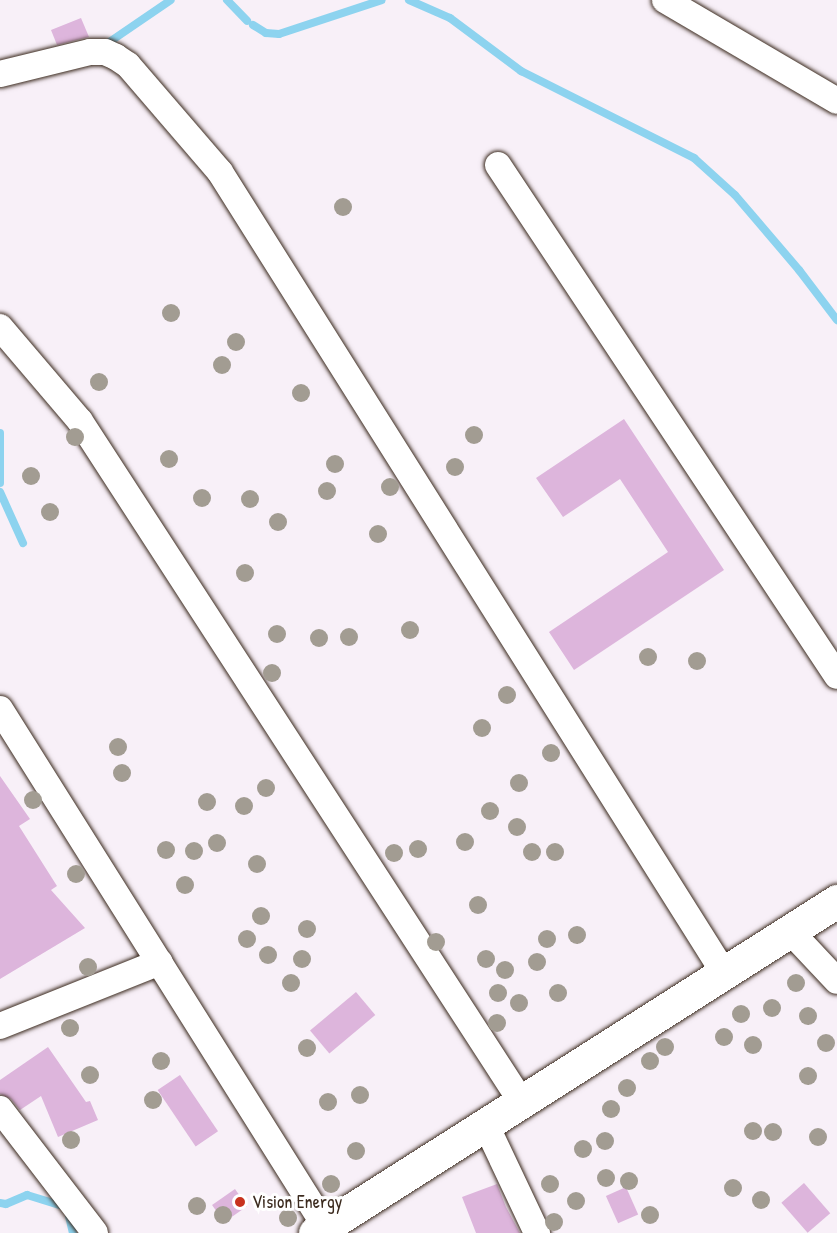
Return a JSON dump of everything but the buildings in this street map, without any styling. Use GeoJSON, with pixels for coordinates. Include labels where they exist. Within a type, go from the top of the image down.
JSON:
{"type":"FeatureCollection","features":[{"type":"Feature","properties":{"kind":"main road"},"geometry":{"type":"LineString","coordinates":[[320,1230],[837,901]]}},
{"type":"Feature","properties":{"kind":"street"},"geometry":{"type":"LineString","coordinates":[[665,0],[837,101]]}},
{"type":"Feature","properties":{"kind":"street"},"geometry":{"type":"LineString","coordinates":[[0,74],[90,52],[105,52],[128,65],[220,172],[724,973]]}},
{"type":"Feature","properties":{"kind":"street"},"geometry":{"type":"LineString","coordinates":[[498,165],[837,676]]}},
{"type":"Feature","properties":{"kind":"street"},"geometry":{"type":"LineString","coordinates":[[0,327],[80,421],[521,1101]]}},
{"type":"Feature","properties":{"kind":"street"},"geometry":{"type":"LineString","coordinates":[[0,709],[160,962],[320,1230]]}},
{"type":"Feature","properties":{"kind":"street"},"geometry":{"type":"LineString","coordinates":[[791,932],[837,981]]}},
{"type":"Feature","properties":{"kind":"street"},"geometry":{"type":"LineString","coordinates":[[0,1026],[160,962]]}},
{"type":"Feature","properties":{"kind":"street"},"geometry":{"type":"LineString","coordinates":[[0,1109],[95,1233]]}},
{"type":"Feature","properties":{"kind":"street"},"geometry":{"type":"LineString","coordinates":[[485,1123],[537,1233]]}},
{"type":"Feature","properties":{"kind":"waterway"},"geometry":{"type":"LineString","coordinates":[[102,47],[171,0]]}},
{"type":"Feature","properties":{"kind":"waterway"},"geometry":{"type":"LineString","coordinates":[[227,0],[247,21]]}},
{"type":"Feature","properties":{"kind":"waterway"},"geometry":{"type":"LineString","coordinates":[[253,25],[266,33],[279,34],[382,0]]}},
{"type":"Feature","properties":{"kind":"waterway"},"geometry":{"type":"LineString","coordinates":[[409,0],[450,18],[521,71],[694,158],[735,195],[799,270],[837,320]]}},
{"type":"Feature","properties":{"kind":"waterway"},"geometry":{"type":"LineString","coordinates":[[0,433],[0,483]]}},
{"type":"Feature","properties":{"kind":"waterway"},"geometry":{"type":"LineString","coordinates":[[0,492],[23,543]]}},
{"type":"Feature","properties":{"kind":"waterway"},"geometry":{"type":"LineString","coordinates":[[0,1203],[6,1204],[27,1195],[62,1206]]}},
{"type":"Feature","properties":{"kind":"waterway"},"geometry":{"type":"LineString","coordinates":[[69,1216],[73,1233]]}},
{"type":"Feature","properties":{"kind":"place","name":"Vision Energy"},"geometry":{"type":"Point","coordinates":[240,1202]}}]}
